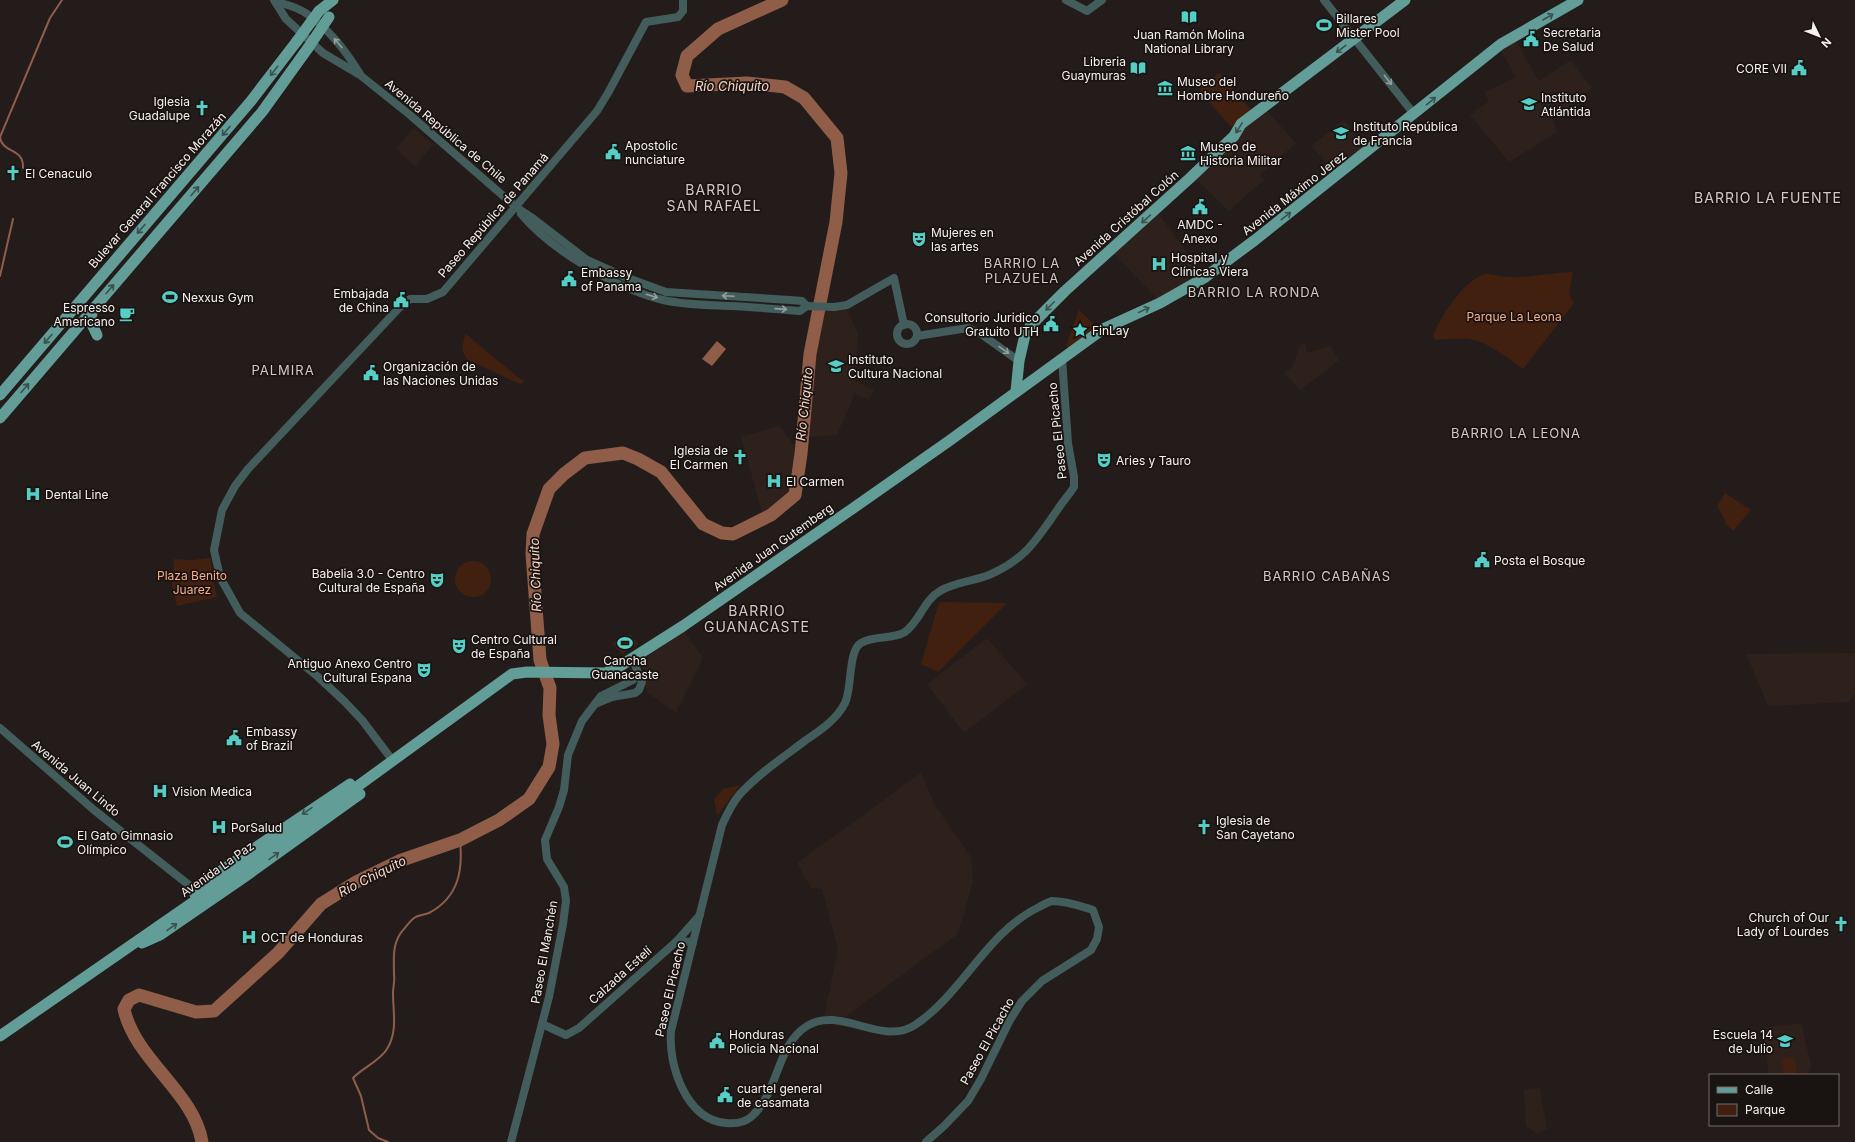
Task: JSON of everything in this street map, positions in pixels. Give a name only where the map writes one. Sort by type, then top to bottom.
[{"type":"main road","name":"Avenida Cristóbal Colón","points":[[1016,391],[1019,360],[1025,335],[1031,325],[1065,291],[1190,178],[1234,136],[1241,124],[1405,0]]},
{"type":"main road","name":"Avenida Máximo Jerez","points":[[1016,391],[1103,329],[1160,303],[1204,278],[1255,240],[1501,44],[1578,0]]},
{"type":"main road","name":"Bulevar General Francisco Morazán","points":[[93,309],[262,112],[308,48],[324,14],[333,1]]},
{"type":"main road","name":"Bulevar General Francisco Morazán","points":[[0,395],[251,101],[297,41],[324,14]]},
{"type":"main road","points":[[93,309],[90,320],[97,335]]},
{"type":"main road","points":[[0,418],[93,309]]},
{"type":"main road","name":"Avenida Juan Gutemberg","points":[[527,672],[577,674],[605,673],[617,668],[683,626],[852,509],[949,441],[1016,391]]},
{"type":"main road","name":"Avenida La Paz","points":[[0,1036],[391,763],[512,674],[527,672]]},
{"type":"main road","points":[[206,901],[198,900],[194,891],[311,808],[364,775],[391,763]]},
{"type":"main road","points":[[112,957],[160,935],[372,785],[391,763]]},
{"type":"street","name":"Paseo República de Panamá","points":[[391,763],[362,720],[344,701],[317,676],[240,613],[217,568],[214,550],[222,510],[235,486],[405,302],[410,299],[427,299],[443,292],[597,111],[646,22],[678,17],[683,11],[683,0]]},
{"type":"street","points":[[1066,0],[1087,11],[1102,0]]},
{"type":"street","points":[[1324,0],[1356,38],[1414,114]]},
{"type":"street","name":"Avenida República de Chile","points":[[274,1],[307,13],[335,39],[349,57],[360,75]]},
{"type":"street","name":"Avenida República de Chile","points":[[274,1],[286,19],[322,53],[360,75],[410,115],[516,207],[586,260],[631,280],[666,292],[802,301],[808,306],[834,307],[847,305],[894,278],[904,325]]},
{"type":"street","points":[[917,336],[917,331],[909,324],[899,328],[898,334],[902,342],[911,343],[917,336],[968,328],[981,334],[1019,360]]},
{"type":"street","name":"Paseo El Picacho","points":[[926,1142],[968,1101],[981,1079],[1010,1020],[1022,1001],[1042,981],[1091,950],[1097,939],[1099,927],[1093,910],[1073,903],[1051,901],[1031,911],[1008,928],[949,995],[914,1026],[895,1032],[837,1021],[817,1022],[808,1025],[798,1032],[789,1045],[763,1106],[750,1118],[736,1124],[718,1122],[702,1113],[682,1089],[672,1060],[670,1045],[671,1031],[722,825],[729,809],[740,794],[774,764],[826,726],[840,711],[849,694],[851,668],[858,645],[861,642],[904,632],[911,626],[926,605],[940,591],[989,575],[1017,559],[1037,540],[1074,487],[1074,477],[1068,443],[1062,358]]},
{"type":"street","points":[[592,706],[602,701],[635,693],[639,690],[642,682],[632,658]]},
{"type":"street","name":"Paseo El Manchén","points":[[511,1142],[549,997],[566,901],[564,887],[547,859],[545,840],[559,807],[564,790],[565,772],[571,746],[582,721],[592,706],[608,691],[633,680],[639,674]]},
{"type":"street","name":"Avenida Juan Lindo","points":[[0,728],[94,810],[194,891]]},
{"type":"street","name":"Calzada Estelí","points":[[542,1024],[566,1035],[579,1028],[677,941],[700,915]]},
{"type":"street","points":[[677,941],[693,942]]},
{"type":"shaded area","name":"Instituto Atlántida","points":[[1516,41],[1539,81],[1571,60],[1592,88],[1570,106],[1551,115],[1557,132],[1509,162],[1470,115],[1489,101],[1485,92],[1516,77],[1500,50]]},
{"type":"shaded area","points":[[1264,107],[1296,143],[1260,175],[1264,180],[1229,211],[1196,179],[1233,145],[1244,125]]},
{"type":"shaded area","name":"Instituto República de Francia","points":[[1344,120],[1366,148],[1335,172],[1311,146]]},
{"type":"shaded area","points":[[413,128],[433,145],[415,166],[396,149]]},
{"type":"shaded area","name":"Hospital y Clínicas Viera","points":[[1158,213],[1202,274],[1160,301],[1113,253]]},
{"type":"shaded area","name":"Instituto Cultura Nacional","points":[[846,309],[858,333],[855,381],[874,390],[869,400],[855,393],[837,435],[806,437],[822,311]]},
{"type":"shaded area","points":[[717,341],[726,349],[712,366],[702,359]]},
{"type":"shaded area","points":[[1305,343],[1307,353],[1331,346],[1339,360],[1300,390],[1285,373],[1294,365],[1299,346]]},
{"type":"shaded area","name":"El Carmen","points":[[780,426],[798,452],[792,493],[770,511],[762,513],[741,437]]},
{"type":"shaded area","points":[[684,631],[703,658],[676,713],[648,693],[644,681],[642,660]]},
{"type":"shaded area","points":[[987,638],[1027,684],[964,733],[927,684]]},
{"type":"shaded area","points":[[1855,653],[1855,693],[1849,702],[1768,706],[1746,654]]},
{"type":"shaded area","points":[[921,773],[936,807],[971,857],[973,881],[958,934],[846,1016],[824,1016],[838,950],[822,889],[811,888],[797,863]]},
{"type":"shaded area","points":[[552,902],[563,905],[558,932],[542,913]]},
{"type":"shaded area","name":"Escuela 14 de Julio","points":[[1801,1023],[1811,1065],[1806,1074],[1769,1074],[1763,1028]]},
{"type":"shaded area","points":[[1540,1088],[1547,1129],[1538,1134],[1526,1126],[1524,1089]]},
{"type":"green space","points":[[1219,73],[1251,110],[1231,127],[1199,90]]},
{"type":"green space","name":"Parque La Leona","points":[[1573,272],[1569,294],[1574,303],[1523,369],[1496,350],[1478,341],[1462,339],[1435,340],[1433,336],[1446,310],[1459,293],[1474,279],[1482,275],[1491,274],[1514,277]]},
{"type":"green space","points":[[1079,310],[1098,328],[1069,348],[1066,346]]},
{"type":"green space","points":[[466,334],[524,382],[520,384],[468,360],[465,357],[462,347]]},
{"type":"green space","points":[[1725,493],[1751,510],[1733,531],[1725,523],[1725,520],[1717,506]]},
{"type":"green space","name":"Plaza Benito Juarez","points":[[211,558],[212,575],[217,597],[177,606],[172,584],[174,559],[192,560]]},
{"type":"green space","points":[[476,561],[486,566],[490,572],[490,586],[486,592],[480,596],[470,597],[460,592],[456,586],[455,576],[460,566],[466,562]]},
{"type":"green space","points":[[939,602],[1007,603],[938,672],[921,664]]},
{"type":"green space","name":"Cancha Guanacaste","points":[[630,634],[638,644],[622,654],[612,643]]},
{"type":"green space","points":[[740,785],[717,815],[714,799],[723,789]]},
{"type":"green space","points":[[1794,1057],[1797,1074],[1784,1074],[1782,1059]]},
{"type":"waterway","points":[[23,168],[20,157],[17,153],[5,146],[0,137],[50,18],[62,0]]},
{"type":"waterway","name":"Río Chiquito","points":[[202,1142],[197,1124],[188,1107],[140,1044],[130,1027],[124,1009],[129,1000],[139,995],[196,1012],[214,1011],[278,953],[321,904],[356,882],[399,861],[460,840],[499,820],[529,799],[549,767],[553,744],[549,715],[550,688],[540,660],[532,554],[533,534],[549,489],[564,474],[585,458],[623,453],[638,459],[661,472],[703,524],[722,533],[733,534],[771,515],[795,495],[801,454],[810,354],[836,222],[841,173],[837,138],[804,98],[785,87],[747,83],[687,86],[682,75],[687,56],[718,29],[782,0]]},
{"type":"waterway","points":[[0,276],[13,219]]},
{"type":"waterway","points":[[388,1142],[378,1138],[369,1130],[361,1096],[353,1078],[376,1061],[387,1049],[394,1029],[394,954],[397,939],[412,919],[429,913],[447,899],[453,891],[457,882],[461,862],[460,840]]},
{"type":"place","name":"Juan Ramón Molina National Library","points":[[1189,17]]},
{"type":"place","name":"Billares Mister Pool","points":[[1324,25]]},
{"type":"place","name":"Secretaria De Salud","points":[[1531,39]]},
{"type":"place","name":"Libreria Guaymuras","points":[[1138,68]]},
{"type":"place","name":"CORE VII","points":[[1799,68]]},
{"type":"place","name":"Museo del Hombre Hondureño","points":[[1165,88]]},
{"type":"place","name":"Instituto Atlántida","points":[[1529,104]]},
{"type":"place","name":"Iglesia Guadalupe","points":[[202,108]]},
{"type":"place","name":"Instituto República de Francia","points":[[1341,133]]},
{"type":"place","name":"Apostolic nunciature","points":[[613,152]]},
{"type":"place","name":"Museo de Historia Militar","points":[[1188,153]]},
{"type":"place","name":"El Cenaculo","points":[[13,173]]},
{"type":"place","name":"AMDC - Anexo","points":[[1200,207]]},
{"type":"place","name":"Mujeres en las artes","points":[[919,239]]},
{"type":"place","name":"Hospital y Clínicas Viera","points":[[1159,264]]},
{"type":"place","name":"Embassy of Panama","points":[[569,279]]},
{"type":"place","name":"Nexxus Gym","points":[[170,297]]},
{"type":"place","name":"Embajada de China","points":[[401,300]]},
{"type":"place","name":"Espresso Americano","points":[[127,314]]},
{"type":"place","name":"Consultorio Juridico Gratuito UTH","points":[[1051,324]]},
{"type":"place","name":"FinLay","points":[[1080,330]]},
{"type":"place","name":"Instituto Cultura Nacional","points":[[836,366]]},
{"type":"place","name":"Organización de las Naciones Unidas","points":[[371,373]]},
{"type":"place","name":"Iglesia de El Carmen","points":[[740,457]]},
{"type":"place","name":"Aries y Tauro","points":[[1104,460]]},
{"type":"place","name":"El Carmen","points":[[774,481]]},
{"type":"place","name":"Dental Line","points":[[33,494]]},
{"type":"place","name":"Posta el Bosque","points":[[1482,560]]},
{"type":"place","name":"Babelia 3.0 - Centro Cultural de España","points":[[437,580]]},
{"type":"place","name":"Cancha Guanacaste","points":[[625,643]]},
{"type":"place","name":"Centro Cultural de España","points":[[459,646]]},
{"type":"place","name":"Antiguo Anexo Centro Cultural Espana","points":[[424,670]]},
{"type":"place","name":"Embassy of Brazil","points":[[234,738]]},
{"type":"place","name":"Vision Medica","points":[[160,791]]},
{"type":"place","name":"PorSalud","points":[[219,827]]},
{"type":"place","name":"Iglesia de San Cayetano","points":[[1204,827]]},
{"type":"place","name":"El Gato Gimnasio Olímpico","points":[[65,842]]},
{"type":"place","name":"Church of Our Lady of Lourdes","points":[[1841,924]]},
{"type":"place","name":"OCT de Honduras","points":[[249,937]]},
{"type":"place","name":"Honduras Policia Nacional","points":[[717,1041]]},
{"type":"place","name":"Escuela 14 de Julio","points":[[1785,1041]]},
{"type":"place","name":"cuartel general de casamata","points":[[725,1095]]},
{"type":"district","name":"BARRIO LA FUENTE","points":[[1768,197]]},
{"type":"district","name":"BARRIO SAN RAFAEL","points":[[714,198]]},
{"type":"district","name":"BARRIO LA PLAZUELA","points":[[1022,270]]},
{"type":"district","name":"BARRIO LA RONDA","points":[[1254,292]]},
{"type":"district","name":"PALMIRA","points":[[283,370]]},
{"type":"district","name":"BARRIO LA LEONA","points":[[1516,433]]},
{"type":"district","name":"BARRIO CABAÑAS","points":[[1327,576]]},
{"type":"district","name":"BARRIO GUANACASTE","points":[[757,618]]}]
